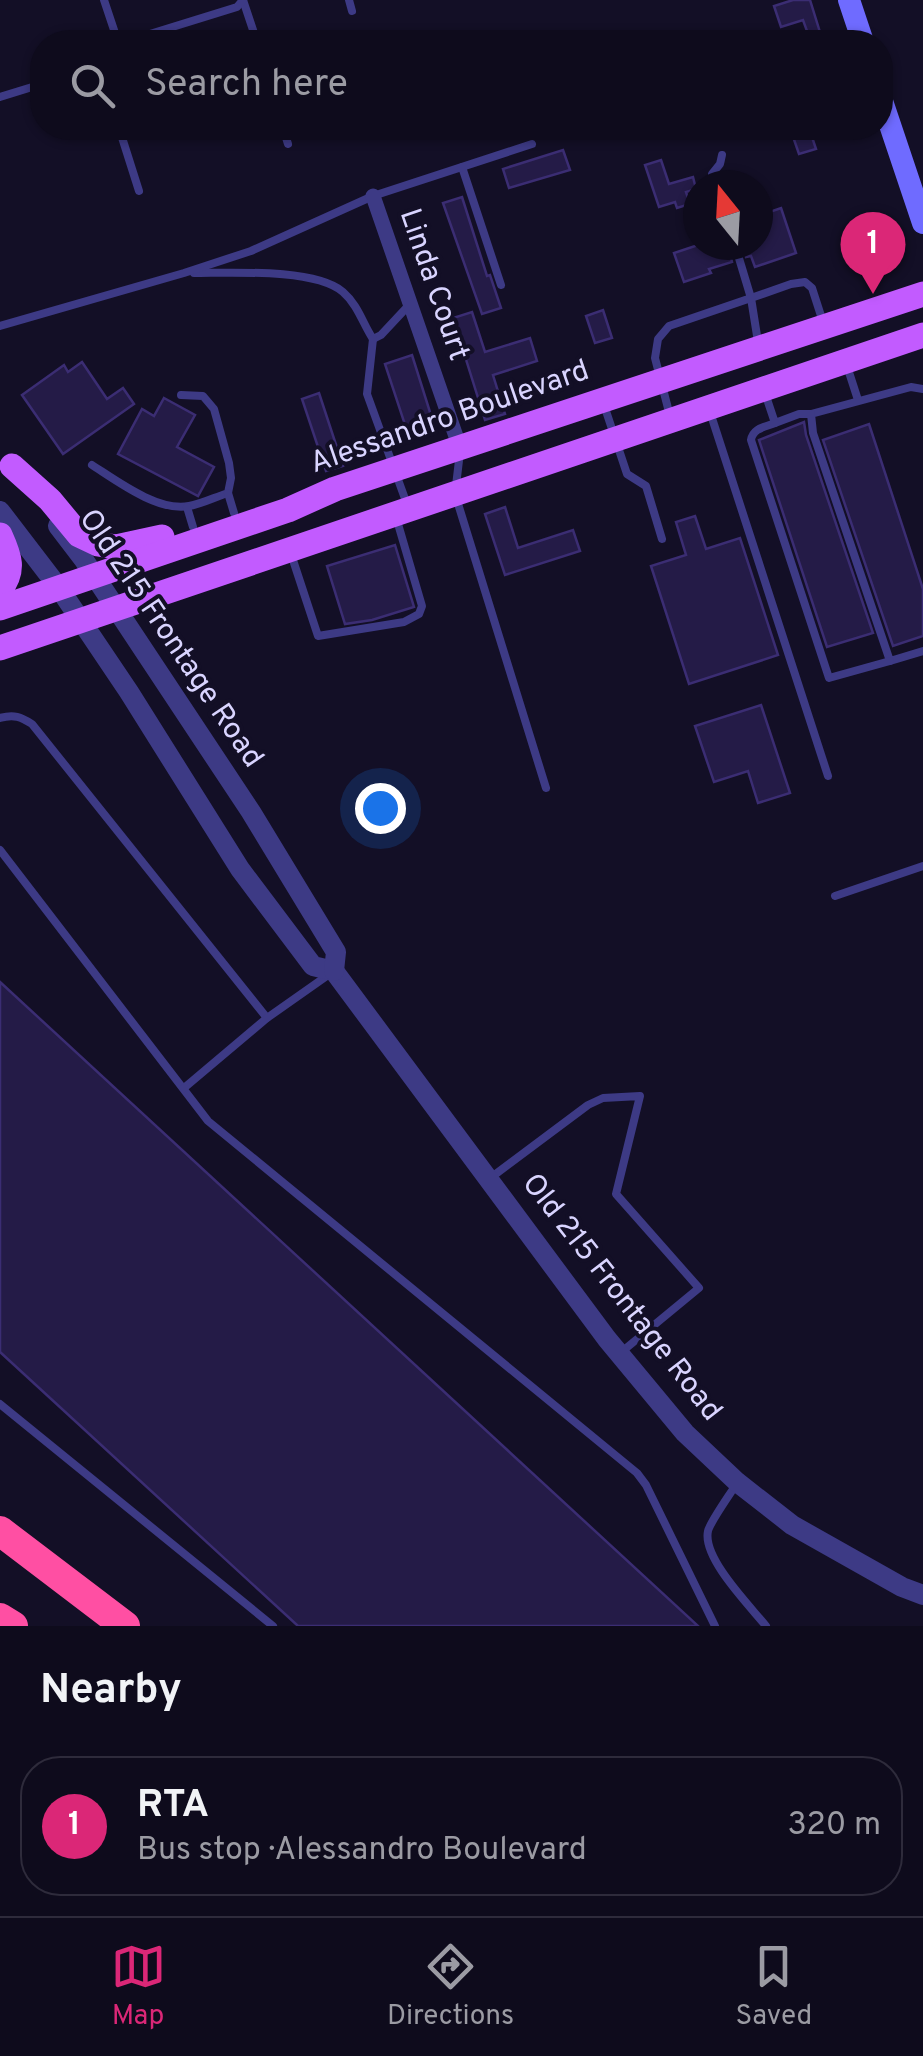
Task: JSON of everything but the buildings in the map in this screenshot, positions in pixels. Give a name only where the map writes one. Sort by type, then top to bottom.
[{"type":"highway","points":[[0,1531],[122,1626]]},
{"type":"highway","points":[[0,1550],[122,1626]]},
{"type":"highway","points":[[0,1618],[13,1626]]},
{"type":"main road","points":[[849,0],[859,30]]},
{"type":"main road","points":[[893,134],[923,223]]},
{"type":"main road","name":"Alessandro Boulevard","points":[[0,608],[288,510],[335,489],[923,294]]},
{"type":"main road","points":[[0,648],[923,335]]},
{"type":"main road","points":[[6,459],[50,500],[79,535],[116,547],[134,545],[190,517],[231,503],[335,489]]},
{"type":"main road","points":[[0,535],[10,575],[0,590]]},
{"type":"street","name":"Linda Court","points":[[373,196],[460,448]]},
{"type":"street","name":"Old 215 Frontage Road","points":[[6,459],[95,576],[251,812],[336,952],[334,971]]},
{"type":"street","name":"Old 215 Frontage Road","points":[[0,512],[59,588],[240,868],[313,966],[334,971],[619,1354],[685,1433],[792,1525],[923,1595]]},
{"type":"lane","points":[[104,0],[116,30]]},
{"type":"lane","points":[[162,30],[237,8],[243,0]]},
{"type":"lane","points":[[243,0],[252,30]]},
{"type":"lane","points":[[348,0],[352,10]]},
{"type":"lane","points":[[0,97],[30,88]]},
{"type":"lane","points":[[123,140],[139,191]]},
{"type":"lane","points":[[287,140],[288,144]]},
{"type":"lane","points":[[0,326],[251,251],[373,196],[532,144]]},
{"type":"lane","points":[[715,170],[722,155]]},
{"type":"lane","points":[[462,167],[502,285]]},
{"type":"lane","points":[[740,260],[759,348]]},
{"type":"lane","points":[[184,273],[302,276],[342,290],[373,339],[367,394],[395,470],[422,606],[419,614],[404,622],[318,636],[290,550]]},
{"type":"lane","points":[[672,420],[654,358],[658,339],[669,326],[805,282],[812,288],[824,327]]},
{"type":"lane","points":[[373,339],[410,304]]},
{"type":"lane","points":[[845,362],[858,400]]},
{"type":"lane","points":[[923,388],[911,387],[799,414],[756,430],[751,440],[830,678],[923,651]]},
{"type":"lane","points":[[764,389],[775,423]]},
{"type":"lane","points":[[180,395],[202,396],[214,409],[230,464],[231,503]]},
{"type":"lane","points":[[602,401],[627,474],[646,486],[662,539]]},
{"type":"lane","points":[[709,408],[828,776]]},
{"type":"lane","points":[[811,414],[813,433],[890,661]]},
{"type":"lane","points":[[460,448],[454,494],[546,788]]},
{"type":"lane","points":[[92,465],[132,491],[190,517]]},
{"type":"lane","points":[[0,718],[20,716],[32,724],[266,1018]]},
{"type":"lane","points":[[0,850],[208,1121],[637,1473],[715,1626]]},
{"type":"lane","points":[[835,896],[923,866]]},
{"type":"lane","points":[[184,1088],[266,1018],[334,971]]},
{"type":"lane","points":[[489,1179],[588,1105],[602,1098],[640,1096],[616,1194],[698,1288],[619,1354]]},
{"type":"lane","points":[[0,1404],[273,1626]]},
{"type":"lane","points":[[738,1482],[708,1531],[710,1548],[716,1563],[766,1626]]},
{"type":"place","name":"RTA","points":[[873,294]]}]
